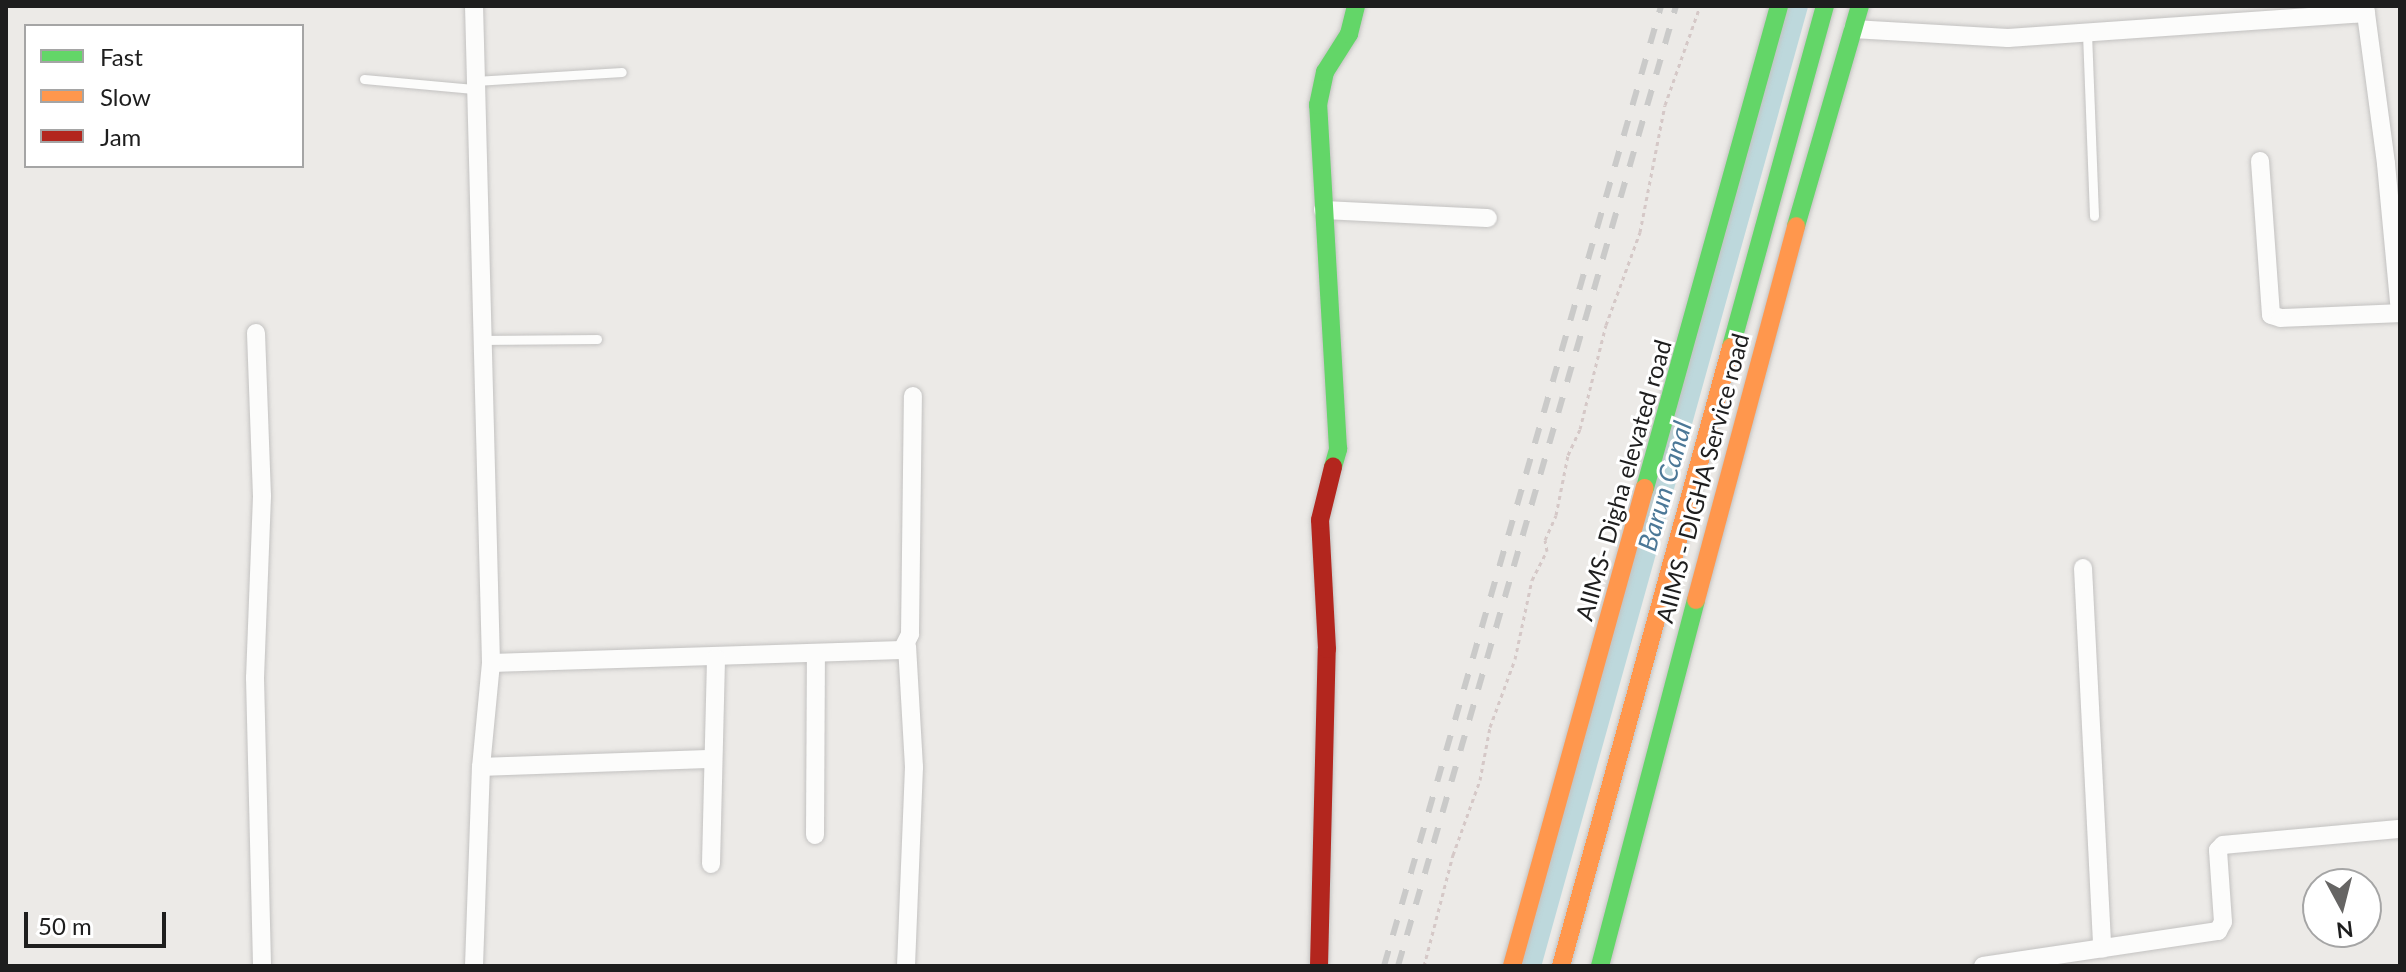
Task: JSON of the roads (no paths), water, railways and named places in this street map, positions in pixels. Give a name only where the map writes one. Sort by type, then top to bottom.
[{"type":"main road","points":[[1319,966],[1327,649],[1320,520],[1338,449],[1318,130],[1325,72],[1349,34],[1356,6]]},
{"type":"main road","name":"AIIMS- Digha elevated road","points":[[1512,966],[1779,6]]},
{"type":"main road","points":[[1561,966],[1825,6]]},
{"type":"main road","name":"AIIMS - DIGHA Service road","points":[[1600,966],[1751,385],[1860,6]]},
{"type":"street","points":[[474,6],[491,663],[481,767],[474,966]]},
{"type":"street","points":[[1853,29],[1977,38],[2087,33],[2365,10],[2400,313],[2281,318],[2271,315],[2260,161]]},
{"type":"street","points":[[2380,119],[2400,118]]},
{"type":"street","points":[[1323,210],[1488,218]]},
{"type":"street","points":[[256,333],[262,496],[255,678],[262,966]]},
{"type":"street","points":[[906,966],[914,767],[907,646],[910,634],[913,396]]},
{"type":"street","points":[[2083,568],[2102,949]]},
{"type":"street","points":[[491,663],[896,651],[907,646]]},
{"type":"street","points":[[815,835],[816,654]]},
{"type":"street","points":[[711,864],[716,658]]},
{"type":"street","points":[[481,767],[713,759]]},
{"type":"street","points":[[1983,966],[2041,962],[2221,929],[2217,855],[2223,845],[2400,829]]},
{"type":"lane","points":[[2087,33],[2094,216]]},
{"type":"lane","points":[[364,79],[475,85],[622,72]]},
{"type":"lane","points":[[482,340],[597,339]]},
{"type":"waterway","name":"Barun Canal","points":[[1531,966],[1798,6]]},
{"type":"railway","points":[[1384,966],[1661,6]]},
{"type":"railway","points":[[1398,966],[1676,6]]}]
